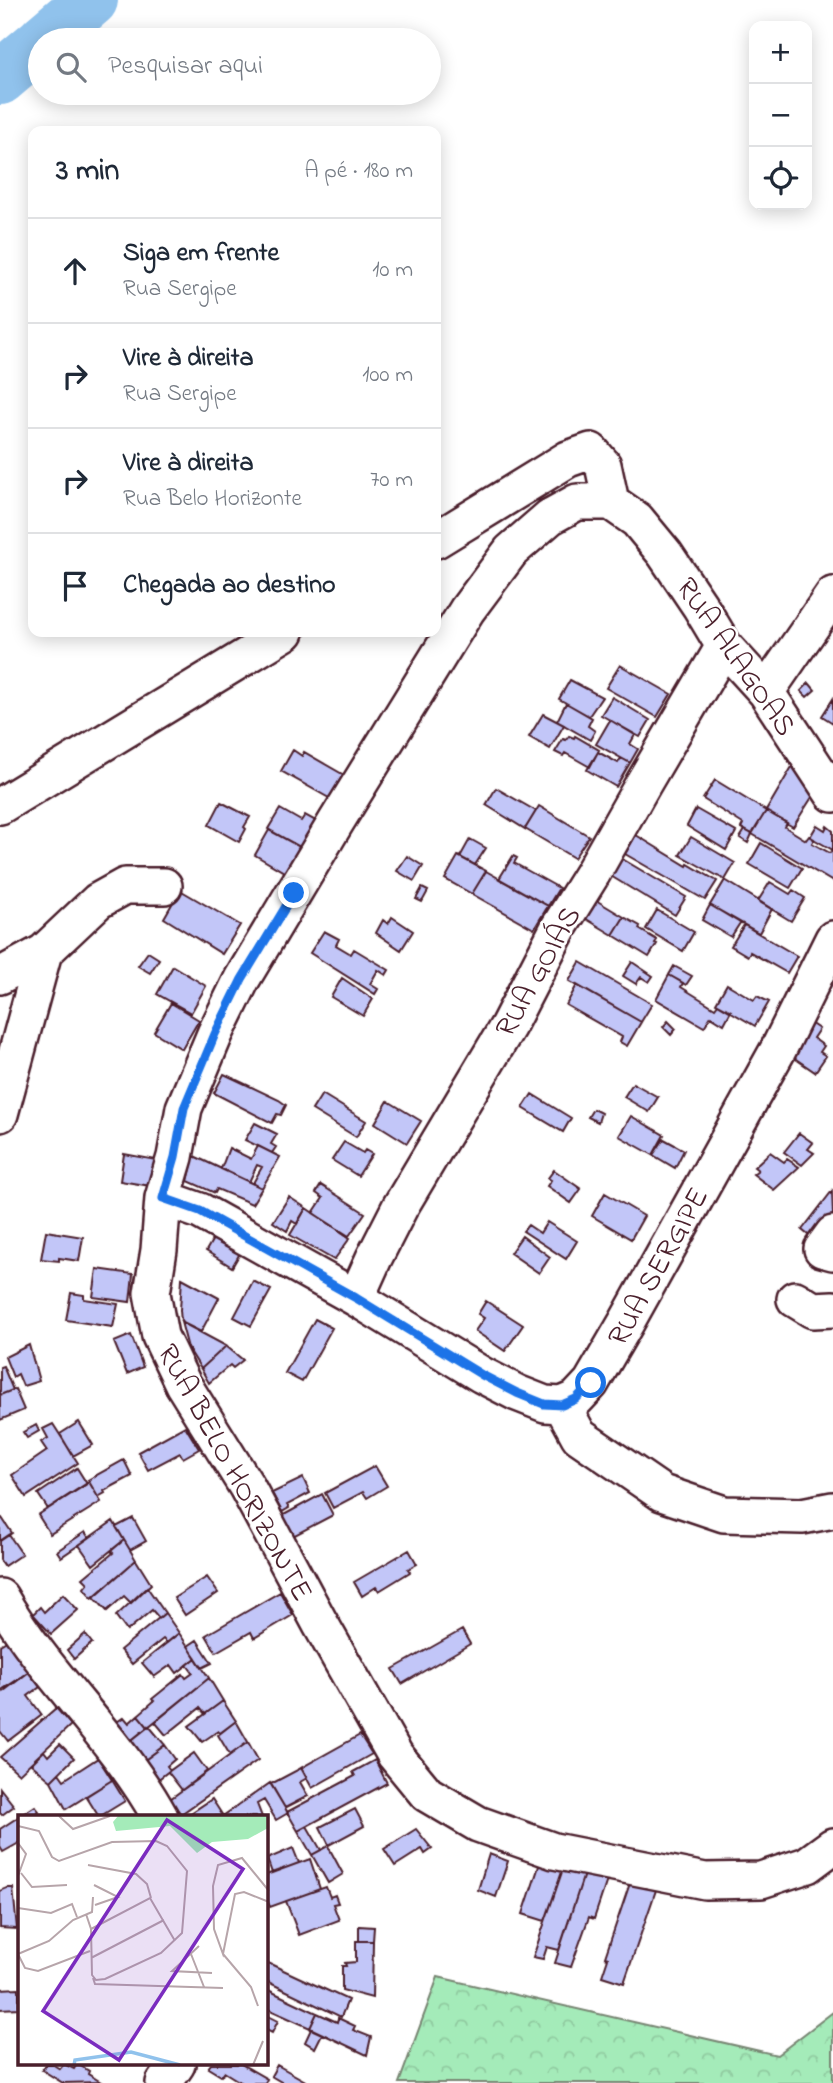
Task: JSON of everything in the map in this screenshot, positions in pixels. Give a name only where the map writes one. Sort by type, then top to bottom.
[{"type":"street","points":[[441,537],[568,459],[591,451],[603,465],[624,511]]},
{"type":"street","name":"RUA BELO HORIZONTE","points":[[624,511],[577,502],[550,517],[511,551],[467,610],[336,822],[242,979],[184,1108],[175,1157],[163,1198],[152,1293],[160,1336],[183,1384],[247,1487],[395,1755],[427,1794],[478,1824],[554,1851],[705,1881],[761,1881],[807,1864],[833,1846]]},
{"type":"street","name":"RUA ALAGOAS","points":[[624,511],[672,564],[724,646],[766,692],[833,794]]},
{"type":"street","points":[[766,692],[833,595]]},
{"type":"street","points":[[0,806],[278,637]]},
{"type":"street","name":"RUA GOIÁS","points":[[356,1298],[400,1207],[508,1026],[559,927],[724,646]]},
{"type":"street","points":[[0,976],[44,952],[98,901],[125,886],[163,886]]},
{"type":"street","name":"RUA SERGIPE","points":[[562,1405],[576,1399],[591,1383],[626,1323],[778,1050],[833,939]]},
{"type":"street","points":[[0,1114],[44,952]]},
{"type":"street","points":[[163,1198],[200,1211],[356,1298],[517,1393],[544,1404],[562,1405],[579,1436],[662,1493],[724,1514],[802,1516],[833,1510]]},
{"type":"street","points":[[833,1234],[822,1249],[833,1252]]},
{"type":"street","points":[[795,1300],[813,1310],[833,1309]]},
{"type":"street","points":[[0,1597],[47,1665],[114,1748],[159,1815]]},
{"type":"street","points":[[164,2083],[176,2066]]},
{"type":"green space","points":[[438,1977],[777,2055],[833,2012],[833,2083],[399,2083]]},
{"type":"building","points":[[620,665],[671,694],[657,717],[606,688]]},
{"type":"building","points":[[570,680],[602,697],[589,716],[559,699]]},
{"type":"building","points":[[809,683],[815,690],[807,697],[801,691]]},
{"type":"building","points":[[612,697],[650,720],[640,737],[601,715]]},
{"type":"building","points":[[833,699],[833,723],[822,716]]},
{"type":"building","points":[[566,703],[592,718],[588,726],[595,731],[590,740],[557,721]]},
{"type":"building","points":[[543,714],[564,725],[550,749],[529,737]]},
{"type":"building","points":[[610,720],[635,735],[630,744],[638,749],[630,763],[596,744]]},
{"type":"building","points":[[569,736],[575,736],[599,750],[590,767],[565,753],[563,756],[555,752],[563,739],[566,740]]},
{"type":"building","points":[[293,750],[302,756],[304,752],[344,775],[329,798],[281,771]]},
{"type":"building","points":[[598,752],[618,763],[621,758],[630,763],[616,787],[587,770]]},
{"type":"building","points":[[793,765],[814,794],[793,827],[766,811]]},
{"type":"building","points":[[715,780],[766,811],[752,834],[741,828],[743,824],[703,799]]},
{"type":"building","points":[[496,788],[536,811],[525,829],[486,805]]},
{"type":"building","points":[[221,802],[250,817],[239,842],[209,825]]},
{"type":"building","points":[[539,806],[589,836],[574,858],[525,829]]},
{"type":"building","points":[[280,809],[301,821],[305,815],[316,821],[300,847],[268,829]]},
{"type":"building","points":[[696,809],[736,832],[726,850],[687,826]]},
{"type":"building","points":[[766,811],[787,823],[785,827],[806,840],[809,836],[814,839],[812,843],[830,853],[833,850],[833,882],[752,834]]},
{"type":"building","points":[[817,825],[825,830],[827,826],[833,831],[833,850],[810,837]]},
{"type":"building","points":[[269,830],[300,847],[286,873],[255,855]]},
{"type":"building","points":[[745,830],[752,834],[748,843],[740,838]]},
{"type":"building","points":[[636,835],[717,881],[705,900],[625,854]]},
{"type":"building","points":[[691,837],[735,863],[725,880],[680,855]]},
{"type":"building","points":[[470,839],[486,848],[475,865],[460,857]]},
{"type":"building","points":[[761,843],[802,868],[790,888],[749,864]]},
{"type":"building","points":[[407,856],[423,866],[414,881],[397,871]]},
{"type":"building","points":[[458,856],[486,871],[472,894],[445,879]]},
{"type":"building","points":[[513,856],[517,858],[514,863],[559,888],[548,906],[499,879]]},
{"type":"building","points":[[619,857],[686,897],[675,915],[609,875]]},
{"type":"building","points":[[486,871],[548,906],[534,929],[472,894]]},
{"type":"building","points":[[725,880],[772,909],[759,933],[710,905]]},
{"type":"building","points":[[770,882],[790,894],[793,890],[805,898],[791,921],[758,901]]},
{"type":"building","points":[[422,888],[428,891],[422,902],[416,899]]},
{"type":"building","points":[[180,890],[240,925],[222,954],[164,918]]},
{"type":"building","points":[[594,899],[624,917],[613,935],[583,917]]},
{"type":"building","points":[[710,905],[740,923],[731,937],[702,920]]},
{"type":"building","points":[[657,910],[694,932],[683,951],[646,929]]},
{"type":"building","points":[[392,917],[413,931],[401,950],[376,933],[383,920],[388,924]]},
{"type":"building","points":[[624,917],[657,940],[649,957],[613,935]]},
{"type":"building","points":[[744,925],[797,956],[787,973],[750,952],[748,956],[731,946]]},
{"type":"building","points":[[324,931],[339,939],[336,945],[351,954],[354,949],[389,970],[386,975],[378,970],[370,984],[378,989],[375,994],[310,953]]},
{"type":"building","points":[[148,952],[159,959],[150,973],[138,966]]},
{"type":"building","points":[[580,962],[652,1004],[641,1022],[569,981]]},
{"type":"building","points":[[632,962],[653,976],[649,982],[641,977],[636,984],[623,976]]},
{"type":"building","points":[[173,966],[206,986],[191,1013],[157,994]]},
{"type":"building","points":[[674,966],[692,976],[686,985],[669,975]]},
{"type":"building","points":[[669,975],[683,983],[681,987],[715,1008],[718,1004],[731,1011],[724,1024],[711,1016],[704,1027],[656,999]]},
{"type":"building","points":[[342,978],[373,999],[363,1016],[331,997]]},
{"type":"building","points":[[727,984],[754,1000],[757,996],[769,1002],[755,1026],[716,1003]]},
{"type":"building","points":[[577,985],[641,1022],[627,1046],[620,1042],[622,1037],[566,1005]]},
{"type":"building","points":[[171,1003],[199,1020],[182,1049],[154,1032]]},
{"type":"building","points":[[668,1021],[676,1029],[671,1035],[663,1027]]},
{"type":"building","points":[[807,1021],[819,1029],[813,1038],[824,1046],[820,1052],[826,1056],[815,1072],[787,1053]]},
{"type":"building","points":[[224,1074],[286,1105],[281,1115],[277,1114],[272,1123],[214,1093]]},
{"type":"building","points":[[633,1083],[658,1097],[649,1112],[624,1097]]},
{"type":"building","points":[[322,1094],[366,1121],[356,1137],[312,1110]]},
{"type":"building","points":[[532,1094],[571,1118],[563,1132],[523,1108]]},
{"type":"building","points":[[388,1101],[421,1121],[407,1143],[375,1123]]},
{"type":"building","points":[[593,1109],[601,1113],[598,1122],[588,1117]]},
{"type":"building","points":[[631,1116],[664,1135],[653,1155],[619,1136]]},
{"type":"building","points":[[255,1123],[277,1134],[271,1144],[276,1147],[272,1153],[245,1140]]},
{"type":"building","points":[[799,1133],[813,1143],[808,1149],[814,1153],[802,1165],[784,1152]]},
{"type":"building","points":[[664,1139],[684,1150],[675,1168],[653,1155]]},
{"type":"building","points":[[344,1142],[363,1153],[365,1150],[372,1154],[358,1176],[332,1160]]},
{"type":"building","points":[[258,1146],[280,1157],[262,1188],[253,1183],[262,1167],[257,1165],[249,1182],[221,1169],[229,1148],[251,1159]]},
{"type":"building","points":[[770,1152],[784,1162],[787,1159],[799,1167],[774,1190],[753,1174],[758,1170],[754,1167]]},
{"type":"building","points":[[124,1154],[156,1160],[151,1186],[120,1181]]},
{"type":"building","points":[[194,1156],[262,1188],[252,1204],[217,1189],[215,1193],[188,1181]]},
{"type":"building","points":[[554,1170],[581,1189],[571,1203],[547,1186],[551,1180],[548,1178]]},
{"type":"building","points":[[321,1185],[365,1213],[349,1236],[313,1213],[323,1198],[316,1193]]},
{"type":"building","points":[[832,1191],[833,1215],[813,1239],[802,1230]]},
{"type":"building","points":[[605,1193],[644,1216],[631,1239],[592,1216]]},
{"type":"building","points":[[289,1197],[306,1208],[297,1224],[292,1221],[287,1231],[273,1222]]},
{"type":"building","points":[[306,1208],[350,1238],[334,1260],[290,1235]]},
{"type":"building","points":[[547,1222],[577,1241],[566,1259],[523,1231],[528,1225],[540,1233]]},
{"type":"building","points":[[46,1231],[83,1237],[79,1261],[41,1259]]},
{"type":"building","points":[[217,1232],[243,1248],[232,1267],[206,1251]]},
{"type":"building","points":[[522,1236],[550,1257],[539,1273],[510,1253]]},
{"type":"building","points":[[97,1269],[133,1274],[130,1302],[93,1297]]},
{"type":"building","points":[[182,1278],[219,1298],[201,1332],[181,1322]]},
{"type":"building","points":[[253,1281],[271,1290],[251,1326],[234,1317]]},
{"type":"building","points":[[71,1293],[84,1295],[84,1299],[118,1304],[113,1327],[66,1320]]},
{"type":"building","points":[[486,1301],[523,1325],[505,1351],[475,1331],[484,1318],[478,1314]]},
{"type":"building","points":[[315,1319],[332,1328],[302,1382],[285,1373]]},
{"type":"building","points":[[181,1322],[226,1346],[201,1369],[188,1348]]},
{"type":"building","points":[[131,1335],[143,1367],[127,1374],[114,1342]]},
{"type":"building","points":[[29,1345],[39,1381],[23,1386],[18,1374],[13,1377],[5,1357]]},
{"type":"building","points":[[226,1346],[243,1360],[233,1368],[230,1365],[209,1383],[201,1369]]},
{"type":"building","points":[[3,1366],[13,1390],[0,1395],[0,1367]]},
{"type":"building","points":[[15,1389],[24,1410],[0,1420],[0,1395]]},
{"type":"building","points":[[79,1422],[93,1445],[73,1456],[60,1434]]},
{"type":"building","points":[[53,1424],[78,1463],[26,1497],[12,1475],[47,1451],[41,1442],[48,1438],[43,1429]]},
{"type":"building","points":[[36,1425],[39,1431],[27,1438],[23,1432]]},
{"type":"building","points":[[185,1426],[199,1449],[183,1458],[180,1453],[148,1470],[138,1452]]},
{"type":"building","points":[[124,1460],[132,1476],[98,1497],[88,1480]]},
{"type":"building","points":[[375,1466],[387,1486],[367,1498],[363,1492],[333,1508],[325,1493]]},
{"type":"building","points":[[77,1468],[87,1484],[48,1509],[38,1494]]},
{"type":"building","points":[[303,1478],[310,1493],[287,1505],[289,1508],[282,1512],[272,1493]]},
{"type":"building","points":[[89,1482],[101,1502],[50,1534],[38,1515]]},
{"type":"building","points":[[322,1494],[333,1515],[293,1536],[282,1516]]},
{"type":"building","points":[[2,1518],[12,1533],[0,1541],[0,1519]]},
{"type":"building","points":[[133,1518],[146,1541],[130,1550],[116,1527]]},
{"type":"building","points":[[113,1521],[124,1540],[93,1565],[79,1545]]},
{"type":"building","points":[[85,1532],[89,1538],[61,1557],[57,1551]]},
{"type":"building","points":[[9,1535],[22,1554],[4,1566],[0,1560],[0,1541]]},
{"type":"building","points":[[124,1540],[136,1560],[92,1598],[84,1588],[88,1583],[83,1578]]},
{"type":"building","points":[[409,1550],[417,1564],[408,1569],[410,1572],[379,1591],[376,1587],[362,1596],[354,1582]]},
{"type":"building","points":[[136,1560],[151,1584],[131,1603],[124,1596],[107,1611],[94,1597]]},
{"type":"building","points":[[207,1577],[218,1593],[185,1615],[174,1598]]},
{"type":"building","points":[[147,1587],[165,1613],[159,1618],[152,1610],[127,1631],[116,1616]]},
{"type":"building","points":[[280,1592],[293,1615],[254,1638],[251,1632],[216,1652],[206,1635]]},
{"type":"building","points":[[63,1594],[78,1610],[51,1634],[33,1614],[40,1607],[44,1612]]},
{"type":"building","points":[[165,1613],[179,1633],[167,1643],[163,1639],[132,1664],[120,1650]]},
{"type":"building","points":[[462,1630],[470,1644],[402,1684],[393,1669]]},
{"type":"building","points":[[179,1633],[196,1658],[177,1673],[171,1665],[154,1677],[142,1663]]},
{"type":"building","points":[[85,1634],[92,1643],[74,1659],[67,1650]]},
{"type":"building","points":[[10,1639],[29,1672],[0,1691],[0,1645]]},
{"type":"building","points":[[197,1640],[212,1663],[202,1668],[188,1646]]},
{"type":"building","points":[[196,1658],[209,1678],[148,1727],[138,1715],[154,1701],[152,1699],[183,1674],[186,1678],[193,1673],[187,1665]]},
{"type":"building","points":[[29,1672],[40,1687],[28,1696],[42,1715],[8,1741],[0,1731],[0,1694]]},
{"type":"building","points":[[209,1678],[223,1701],[205,1714],[200,1708],[166,1735],[155,1722]]},
{"type":"building","points":[[223,1701],[236,1721],[202,1742],[189,1726]]},
{"type":"building","points":[[56,1708],[71,1725],[19,1774],[0,1757]]},
{"type":"building","points":[[138,1715],[148,1727],[128,1743],[114,1724],[124,1717],[129,1723]]},
{"type":"building","points":[[236,1721],[248,1742],[230,1755],[218,1735]]},
{"type":"building","points":[[149,1726],[165,1745],[142,1762],[128,1743]]},
{"type":"building","points":[[360,1735],[372,1754],[312,1788],[301,1768]]},
{"type":"building","points":[[248,1742],[258,1760],[181,1814],[170,1799]]},
{"type":"building","points":[[60,1744],[74,1758],[51,1781],[31,1764],[44,1751],[48,1756]]},
{"type":"building","points":[[165,1745],[175,1759],[167,1766],[170,1770],[156,1781],[142,1762]]},
{"type":"building","points":[[194,1753],[207,1771],[182,1790],[168,1772]]},
{"type":"building","points":[[98,1758],[112,1780],[66,1809],[51,1781],[59,1773],[64,1780]]},
{"type":"building","points":[[375,1760],[387,1783],[298,1831],[287,1812],[355,1776],[353,1772]]},
{"type":"building","points":[[301,1768],[307,1778],[300,1782],[308,1796],[285,1808],[271,1784]]},
{"type":"building","points":[[112,1780],[125,1801],[98,1815],[86,1796]]},
{"type":"building","points":[[270,1783],[288,1813],[276,1820],[264,1800],[257,1804],[261,1815],[224,1815]]},
{"type":"building","points":[[0,1788],[14,1806],[2,1815],[0,1813]]},
{"type":"building","points":[[212,1799],[222,1815],[188,1815]]},
{"type":"building","points":[[35,1806],[39,1811],[34,1815],[21,1815]]},
{"type":"building","points":[[355,1809],[364,1826],[329,1845],[320,1827]]},
{"type":"building","points":[[18,1817],[18,1844],[3,1852],[0,1847],[0,1829]]},
{"type":"building","points":[[307,1826],[321,1850],[312,1855],[298,1831]]},
{"type":"building","points":[[416,1829],[432,1849],[425,1854],[422,1849],[395,1866],[384,1849]]},
{"type":"building","points":[[328,1846],[343,1874],[328,1883],[312,1855]]},
{"type":"building","points":[[293,1848],[299,1863],[272,1873],[268,1859]]},
{"type":"building","points":[[489,1854],[508,1861],[496,1897],[478,1890]]},
{"type":"building","points":[[310,1859],[320,1889],[270,1907],[268,1874]]},
{"type":"building","points":[[541,1860],[564,1866],[545,1921],[523,1914]]},
{"type":"building","points":[[564,1866],[585,1871],[559,1950],[547,1947],[543,1959],[533,1957]]},
{"type":"building","points":[[585,1871],[608,1877],[594,1919],[589,1917],[571,1967],[555,1963]]},
{"type":"building","points":[[630,1883],[656,1890],[624,1983],[602,1976],[608,1958],[605,1957]]},
{"type":"building","points":[[326,1887],[330,1897],[335,1895],[338,1903],[333,1904],[339,1920],[299,1935],[286,1901]]},
{"type":"building","points":[[13,1888],[17,1929],[0,1928],[0,1891]]},
{"type":"building","points":[[359,1926],[374,1927],[373,1941],[359,1941]]},
{"type":"building","points":[[356,1941],[373,1941],[372,1998],[342,1990],[342,1966],[356,1962]]},
{"type":"building","points":[[268,1963],[348,2000],[341,2017],[268,1982]]},
{"type":"building","points":[[18,1988],[18,2008],[0,2009],[0,1989]]},
{"type":"building","points":[[268,1990],[317,2013],[310,2028],[268,2009]]},
{"type":"building","points":[[317,2013],[337,2022],[338,2018],[355,2026],[353,2030],[371,2037],[367,2055],[310,2028]]},
{"type":"building","points":[[268,2016],[278,2021],[272,2033],[268,2031]]},
{"type":"building","points":[[311,2029],[322,2034],[315,2048],[305,2042]]},
{"type":"building","points":[[277,2065],[309,2083],[283,2083],[271,2076]]},
{"type":"building","points":[[45,2066],[60,2069],[68,2066],[74,2069],[80,2066],[101,2082],[63,2083],[42,2070]]},
{"type":"building","points":[[244,2066],[267,2079],[265,2083],[242,2083],[224,2072],[221,2076],[208,2068]]},
{"type":"waterway","points":[[58,28],[91,0]]},
{"type":"waterway","points":[[0,78],[28,54]]},
{"type":"route","points":[[294,893],[242,979],[215,1034],[184,1108],[175,1157],[163,1198],[200,1211],[356,1298],[482,1375],[517,1393],[544,1404],[562,1405],[576,1399],[591,1383]]}]
